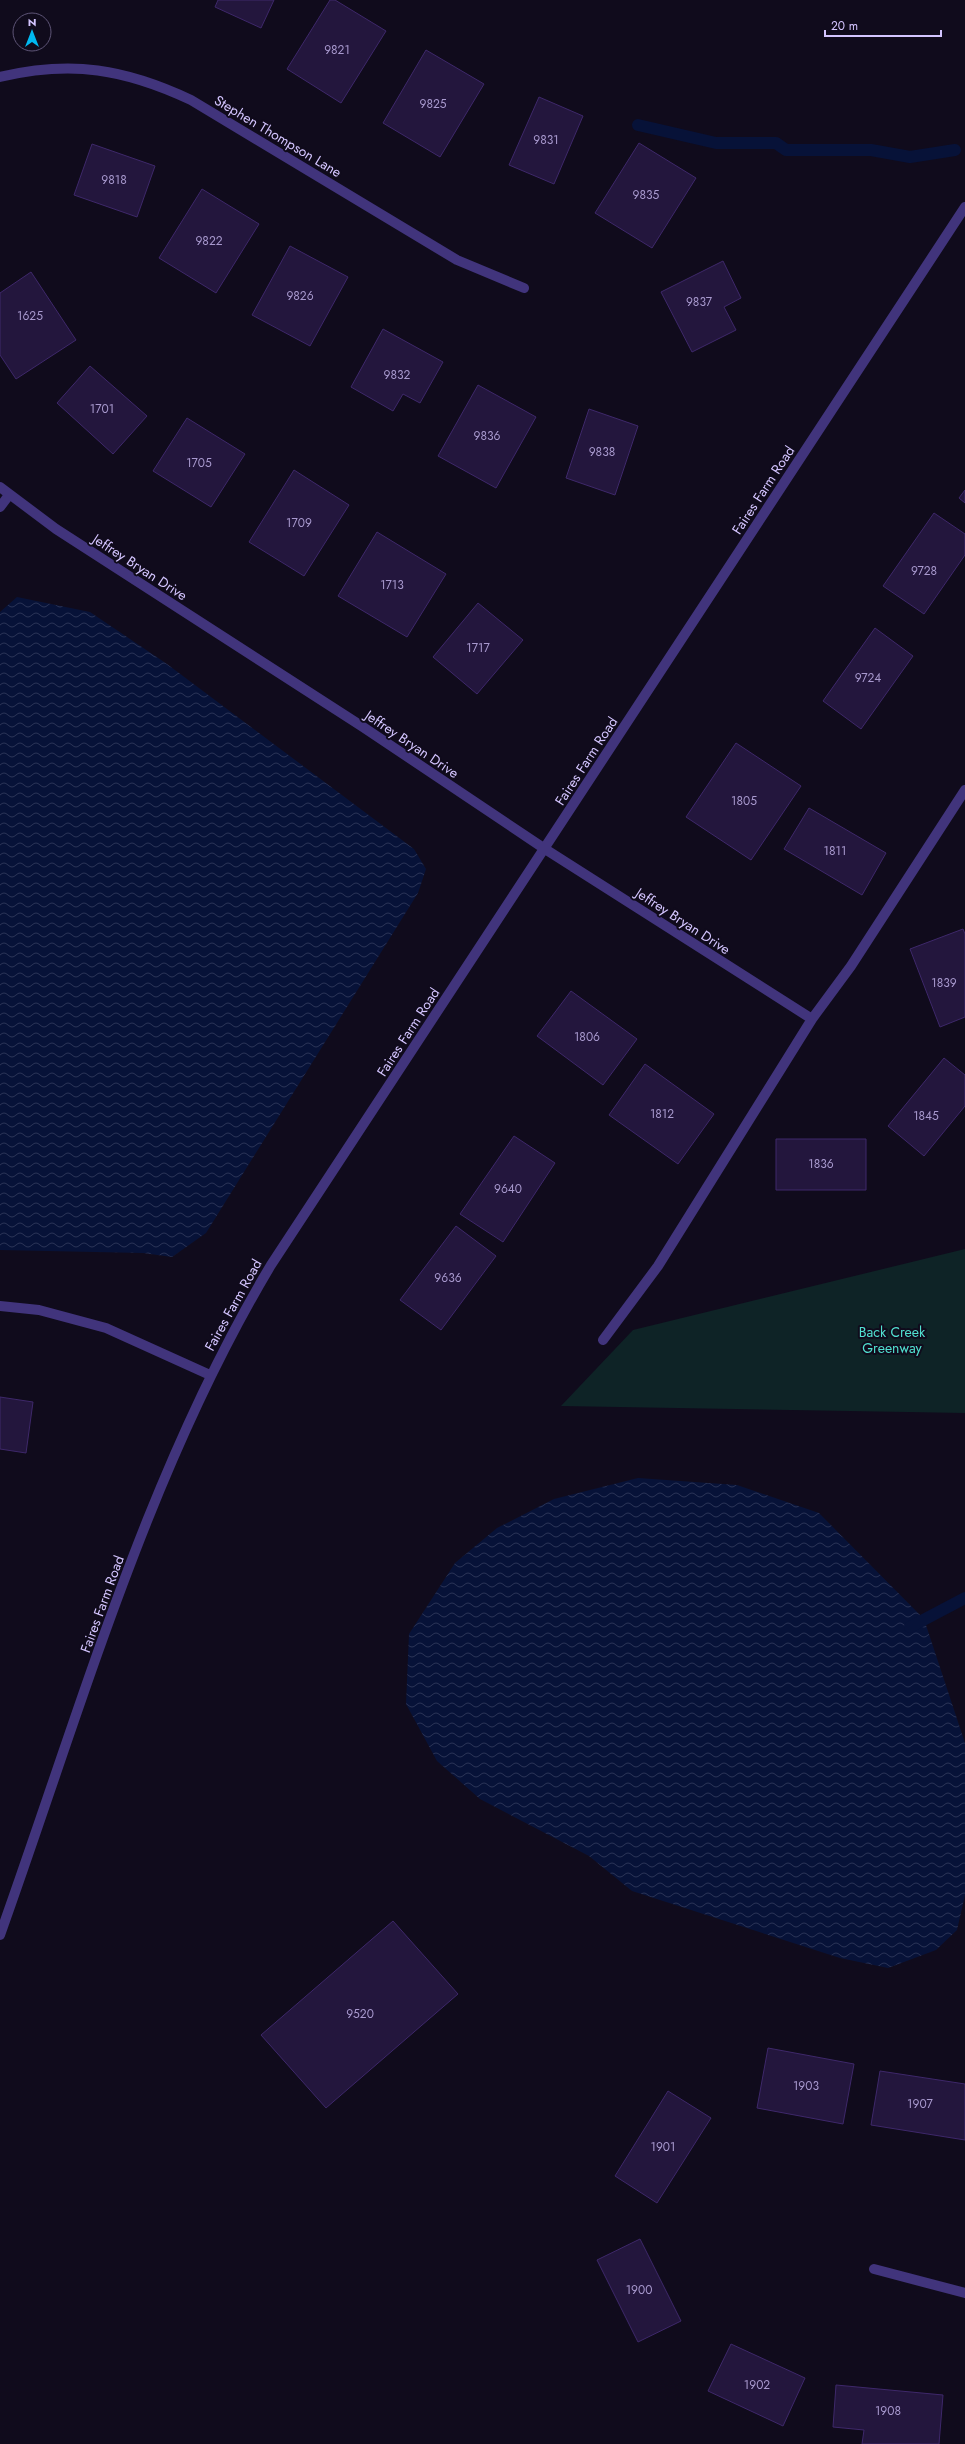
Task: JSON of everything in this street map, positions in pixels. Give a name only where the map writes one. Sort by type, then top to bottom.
[{"type":"street","name":"Stephen Thompson Lane","points":[[0,78],[28,71],[80,68],[132,76],[157,84],[191,100],[457,260],[524,288]]},
{"type":"street","name":"Faires Farm Road","points":[[0,1936],[110,1620],[170,1465],[210,1375],[242,1313],[271,1265],[965,208]]},
{"type":"street","name":"Jeffrey Bryan Drive","points":[[0,487],[56,529],[362,727],[545,849],[812,1020]]},
{"type":"street","points":[[0,507],[9,495]]},
{"type":"street","points":[[603,1340],[658,1266],[812,1020],[851,966],[965,790]]},
{"type":"street","points":[[0,1306],[39,1310],[106,1328],[210,1375]]},
{"type":"street","points":[[874,2269],[965,2293]]},
{"type":"green space","name":"Back Creek Greenway","points":[[965,1249],[965,1413],[561,1406],[633,1330]]},
{"type":"water","points":[[17,597],[90,612],[167,664],[414,849],[426,869],[418,893],[206,1233],[172,1257],[143,1253],[0,1250],[0,612]]},
{"type":"water","points":[[638,1478],[737,1485],[819,1513],[924,1619],[965,1743],[965,1895],[957,1930],[936,1950],[888,1968],[840,1958],[632,1891],[589,1856],[480,1799],[437,1761],[406,1704],[409,1634],[455,1563],[497,1528],[554,1499]]},
{"type":"building","points":[[218,0],[274,0],[261,28],[215,7]]},
{"type":"building","points":[[330,0],[335,0],[386,31],[341,103],[287,69]]},
{"type":"building","points":[[426,50],[484,84],[440,157],[383,123]]},
{"type":"building","points":[[539,97],[583,116],[554,184],[509,165]]},
{"type":"building","points":[[639,143],[696,178],[652,248],[595,213]]},
{"type":"building","points":[[92,144],[155,166],[137,217],[74,195]]},
{"type":"building","points":[[202,189],[259,224],[216,293],[159,258]]},
{"type":"building","points":[[290,246],[348,277],[310,346],[252,315]]},
{"type":"building","points":[[723,261],[741,298],[724,307],[736,330],[692,352],[661,292]]},
{"type":"building","points":[[31,272],[76,340],[16,379],[0,355],[0,293]]},
{"type":"building","points":[[383,329],[443,362],[420,403],[403,394],[393,411],[351,387]]},
{"type":"building","points":[[90,366],[147,416],[113,454],[57,403]]},
{"type":"building","points":[[478,385],[536,417],[496,488],[438,456]]},
{"type":"building","points":[[589,409],[638,426],[615,495],[566,478]]},
{"type":"building","points":[[187,418],[245,454],[211,507],[153,471]]},
{"type":"building","points":[[294,470],[349,505],[304,576],[249,542]]},
{"type":"building","points":[[965,490],[965,503],[959,498]]},
{"type":"building","points":[[934,513],[965,534],[965,555],[924,614],[883,586]]},
{"type":"building","points":[[377,532],[446,574],[407,637],[338,596]]},
{"type":"building","points":[[478,603],[523,640],[477,694],[433,657]]},
{"type":"building","points":[[875,628],[913,656],[861,729],[823,701]]},
{"type":"building","points":[[736,743],[801,786],[751,860],[686,817]]},
{"type":"building","points":[[809,808],[886,853],[862,895],[784,849]]},
{"type":"building","points":[[963,929],[965,934],[965,1017],[940,1027],[910,949]]},
{"type":"building","points":[[571,991],[637,1039],[603,1085],[537,1036]]},
{"type":"building","points":[[944,1058],[965,1075],[965,1106],[924,1156],[888,1126]]},
{"type":"building","points":[[645,1064],[714,1114],[678,1164],[609,1115]]},
{"type":"building","points":[[514,1136],[555,1163],[503,1242],[460,1214]]},
{"type":"building","points":[[776,1139],[866,1139],[866,1190],[776,1190]]},
{"type":"building","points":[[456,1226],[496,1256],[441,1330],[400,1300]]},
{"type":"building","points":[[0,1397],[33,1402],[26,1453],[0,1449]]},
{"type":"building","points":[[393,1921],[458,1994],[326,2108],[261,2035]]},
{"type":"building","points":[[768,2048],[854,2064],[843,2124],[757,2108]]},
{"type":"building","points":[[880,2071],[965,2084],[965,2140],[871,2125]]},
{"type":"building","points":[[668,2091],[711,2118],[657,2203],[615,2176]]},
{"type":"building","points":[[640,2239],[681,2321],[638,2342],[597,2260]]},
{"type":"building","points":[[731,2344],[805,2378],[783,2426],[708,2391]]},
{"type":"building","points":[[836,2385],[943,2395],[939,2444],[862,2444],[864,2430],[833,2427]]},
{"type":"waterway","points":[[638,125],[716,143],[776,143],[786,150],[871,150],[910,157],[955,150]]},
{"type":"waterway","points":[[910,1627],[965,1598]]}]
